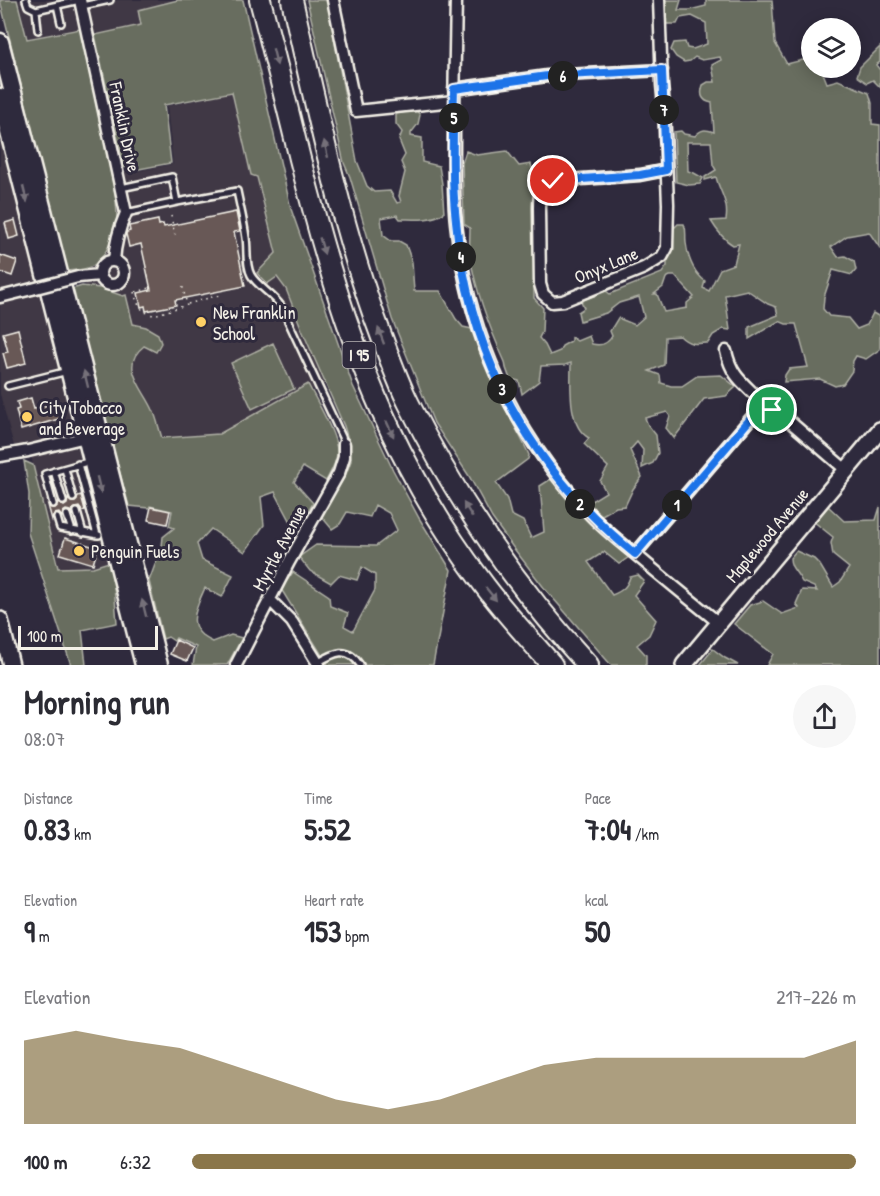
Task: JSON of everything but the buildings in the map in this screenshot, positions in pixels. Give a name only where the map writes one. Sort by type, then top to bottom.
[{"type":"highway","name":"I 95","points":[[260,0],[316,224],[332,278],[381,411],[408,466],[460,551],[501,607],[552,665]]},
{"type":"highway","name":"I 95","points":[[292,0],[347,231],[376,321],[409,403],[459,496],[505,566],[588,665]]},
{"type":"highway","points":[[566,641],[603,665]]},
{"type":"main road","points":[[0,42],[159,665]]},
{"type":"main road","points":[[0,97],[86,437],[85,463],[104,536],[144,665]]},
{"type":"street","points":[[333,0],[357,111],[454,101]]},
{"type":"street","points":[[456,0],[453,189],[456,222],[460,255],[472,311],[489,359],[508,402],[533,445],[588,513],[719,623]]},
{"type":"street","points":[[659,0],[666,170]]},
{"type":"street","name":"Franklin Drive","points":[[80,2],[126,213]]},
{"type":"street","points":[[454,89],[547,76],[662,70]]},
{"type":"street","name":"Onyx Lane","points":[[666,170],[667,248],[662,257],[644,268],[563,301],[552,302],[543,294],[540,284],[539,196],[543,186],[553,181],[640,175],[666,170]]},
{"type":"street","points":[[114,261],[115,246],[126,213]]},
{"type":"street","points":[[114,261],[124,268],[122,281],[116,285],[108,285],[100,275],[105,263],[114,261]]},
{"type":"street","points":[[0,297],[78,277],[100,275]]},
{"type":"street","points":[[726,351],[733,372],[766,408],[781,414],[846,470]]},
{"type":"street","points":[[635,554],[752,417],[766,408]]},
{"type":"street","name":"Maplewood Avenue","points":[[684,665],[880,430]]},
{"type":"street","points":[[0,456],[86,437]]},
{"type":"street","name":"Myrtle Avenue","points":[[236,665],[339,472],[344,457],[344,444]]},
{"type":"street","points":[[270,600],[292,622],[318,664]]},
{"type":"street","points":[[0,620],[11,665]]},
{"type":"lane","points":[[26,0],[28,6],[36,10],[59,3],[110,0]]},
{"type":"lane","points":[[59,3],[61,23]]},
{"type":"lane","points":[[36,10],[38,30]]},
{"type":"lane","points":[[121,188],[172,177],[177,202]]},
{"type":"lane","points":[[126,213],[237,191],[246,238],[248,268],[254,279],[272,294],[281,306],[344,444]]},
{"type":"lane","points":[[8,386],[70,371]]},
{"type":"lane","points":[[53,504],[45,474],[85,463]]},
{"type":"lane","points":[[65,469],[73,498]]},
{"type":"lane","points":[[54,471],[63,501]]},
{"type":"lane","points":[[77,512],[83,533]]},
{"type":"lane","points":[[67,515],[72,531]]},
{"type":"lane","points":[[57,518],[60,528],[104,536]]},
{"type":"lane","points":[[318,664],[342,652],[350,653],[360,665]]},
{"type":"path","points":[[171,216],[174,236]]},
{"type":"path","points":[[182,284],[187,305]]},
{"type":"path","points":[[150,288],[135,292],[139,307],[148,314],[154,315],[219,295]]},
{"type":"shaded area","points":[[17,0],[178,0],[139,10],[141,25],[81,37],[80,29],[26,39]]},
{"type":"shaded area","name":"New Franklin School","points":[[237,91],[336,377],[223,437],[123,454],[63,182],[122,169],[129,173],[173,164],[167,106]]},
{"type":"shaded area","points":[[0,137],[112,561],[93,567],[58,568],[31,456],[14,446],[0,394]]},
{"type":"green space","points":[[0,0],[17,0],[27,39],[80,29],[117,208],[115,229],[110,243],[99,261],[88,268],[67,271]]},
{"type":"green space","points":[[178,0],[243,0],[291,209],[353,386],[393,470],[451,570],[433,665],[328,665],[281,589],[293,572],[329,596],[330,606],[348,613],[344,626],[353,631],[375,590],[375,575],[362,567],[357,580],[339,575],[331,583],[310,571],[299,557],[316,545],[376,546],[397,530],[389,513],[375,505],[370,517],[347,512],[340,524],[332,529],[321,516],[346,474],[351,461],[350,446],[344,426],[286,289],[277,277],[267,284],[257,273],[276,253],[257,177],[251,175],[232,92],[164,105],[171,163],[134,170],[124,167],[95,35],[141,25],[138,10]]},
{"type":"green space","points":[[307,0],[327,0],[357,161],[367,186],[374,192],[390,191],[397,203],[401,202],[399,196],[405,172],[401,162],[405,155],[399,140],[402,132],[396,124],[396,114],[416,110],[420,115],[411,136],[422,138],[422,162],[439,166],[444,213],[422,219],[400,219],[397,215],[381,218],[383,235],[391,241],[399,241],[406,245],[412,262],[414,291],[440,291],[456,319],[463,327],[472,329],[495,387],[529,455],[528,459],[496,483],[507,499],[511,515],[523,521],[531,538],[544,532],[540,486],[551,479],[585,517],[629,557],[619,564],[604,552],[588,562],[612,595],[624,588],[630,577],[638,575],[644,581],[634,595],[656,620],[649,635],[637,645],[646,655],[646,665],[611,665],[545,589],[512,546],[492,518],[469,476],[434,423],[392,319],[344,163]]},
{"type":"green space","points":[[665,0],[681,0],[678,10],[690,10],[706,6],[706,0],[772,0],[775,43],[787,64],[801,60],[801,78],[825,78],[827,83],[838,80],[869,93],[872,103],[872,124],[880,125],[880,248],[869,232],[847,236],[831,247],[838,257],[845,256],[854,261],[856,270],[852,275],[833,270],[824,297],[823,309],[829,316],[848,318],[857,329],[867,325],[873,313],[880,317],[880,349],[866,359],[856,356],[852,371],[843,384],[835,386],[820,379],[784,382],[789,369],[808,367],[796,324],[779,321],[749,339],[749,327],[778,315],[776,307],[747,290],[725,295],[730,330],[723,329],[713,335],[708,343],[700,344],[686,341],[680,336],[665,337],[664,365],[649,371],[660,375],[661,383],[671,386],[682,386],[697,376],[721,375],[736,387],[726,396],[704,399],[674,438],[666,428],[670,416],[667,412],[645,418],[656,435],[658,453],[653,463],[642,468],[643,450],[637,442],[630,450],[642,477],[625,506],[616,507],[602,515],[588,503],[606,492],[600,481],[608,467],[584,444],[589,438],[582,432],[574,415],[571,363],[541,366],[539,381],[522,394],[519,381],[510,379],[476,284],[470,253],[470,228],[464,224],[462,163],[466,151],[477,155],[507,151],[519,166],[531,164],[533,172],[534,298],[543,308],[542,332],[539,338],[550,355],[560,351],[562,346],[571,341],[571,337],[577,341],[589,336],[592,344],[604,344],[612,336],[610,331],[618,318],[635,325],[644,317],[639,297],[619,303],[606,313],[580,321],[578,312],[584,308],[581,301],[606,291],[610,294],[662,273],[667,266],[674,228],[678,224],[684,224],[690,259],[694,269],[705,281],[703,288],[709,291],[720,269],[734,264],[739,244],[733,245],[726,240],[711,221],[726,220],[727,214],[716,177],[705,180],[705,177],[716,170],[713,165],[711,142],[687,142],[688,171],[703,178],[700,184],[689,185],[676,182],[674,132],[681,131],[684,134],[695,136],[703,130],[714,132],[712,103],[702,97],[702,91],[703,85],[715,82],[712,65],[721,60],[720,57],[702,60],[695,57],[684,62],[676,57],[671,50],[674,43],[685,42],[687,48],[693,49],[707,44],[706,23],[692,16],[680,18],[677,24],[665,24]],"holes":[[[675,276],[694,297],[687,303],[687,308],[664,312],[657,294],[654,294],[663,287],[666,278]]]},
{"type":"green space","points":[[880,47],[880,62],[876,65],[880,70],[880,87],[873,80],[867,83],[860,78],[861,66]]},
{"type":"green space","points":[[82,286],[126,295],[133,324],[146,327],[158,334],[161,343],[156,352],[144,346],[133,361],[133,370],[153,410],[162,438],[219,434],[308,384],[331,429],[337,454],[326,481],[303,467],[294,482],[313,503],[294,537],[292,524],[275,492],[261,497],[264,525],[245,552],[211,529],[197,544],[202,560],[233,575],[222,597],[205,588],[194,618],[198,631],[213,642],[231,635],[242,638],[227,665],[193,665],[196,647],[176,638],[174,641],[168,637],[163,639],[149,581],[163,537],[174,528],[169,526],[172,511],[150,506],[149,508],[129,506],[69,290]]},
{"type":"green space","points":[[273,343],[294,389],[252,409],[231,363]]},
{"type":"green space","points":[[24,461],[33,465],[58,568],[93,567],[112,561],[117,623],[82,630],[86,665],[71,665],[28,533],[29,494]]},
{"type":"green space","points":[[828,506],[844,521],[876,520],[880,507],[880,665],[767,665],[773,654],[734,624],[750,605],[763,601],[782,614],[799,608],[796,604],[802,590],[817,591],[814,587],[802,582],[793,568],[790,558],[796,551],[814,559],[833,587],[840,582],[849,568],[833,555],[831,543],[833,537],[813,521]]},
{"type":"green space","points":[[713,649],[725,658],[738,665],[700,665]]},
{"type":"place","name":"New Franklin School","points":[[201,322]]},
{"type":"place","name":"City Tobacco and Beverage","points":[[27,417]]},
{"type":"place","name":"Penguin Fuels","points":[[79,551]]},
{"type":"route","points":[[553,181],[640,175],[666,170],[662,70],[547,76],[454,89],[453,189],[460,255],[472,311],[497,380],[508,402],[533,445],[588,513],[635,554],[752,417],[766,408],[772,410]]}]
